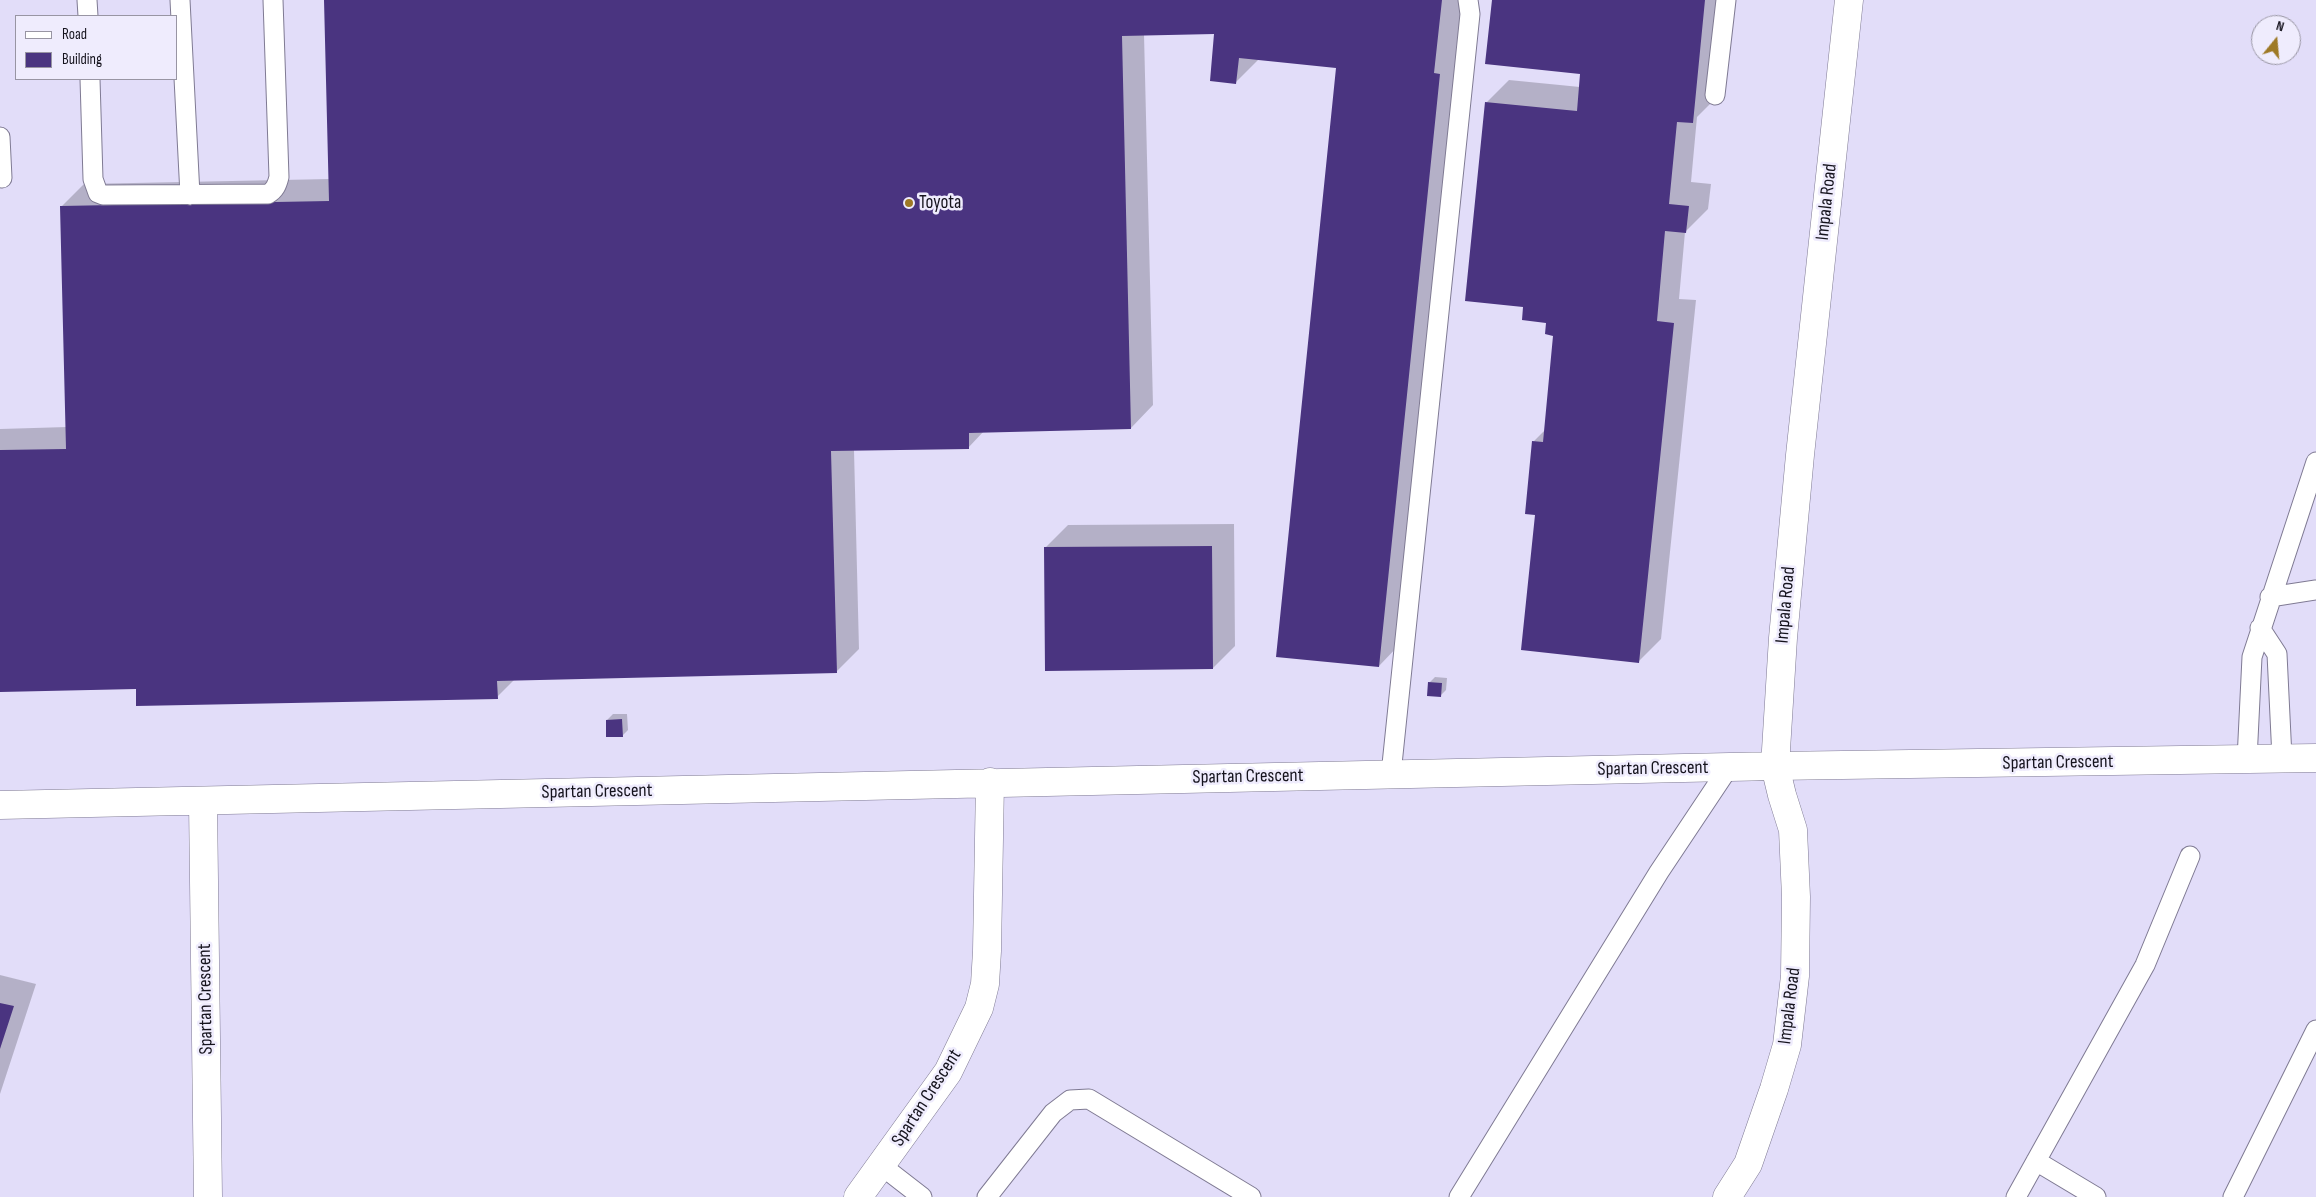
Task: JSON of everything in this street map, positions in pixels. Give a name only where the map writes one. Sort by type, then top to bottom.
[{"type":"street","name":"Impala Road","points":[[1727,1197],[1748,1164],[1774,1089],[1787,1045],[1795,976],[1796,897],[1793,830],[1775,766],[1783,638],[1800,455],[1849,0]]},
{"type":"street","name":"Spartan Crescent","points":[[0,805],[1775,766],[2316,758]]},
{"type":"street","name":"Spartan Crescent","points":[[858,1197],[948,1072],[978,1008],[985,984],[990,782]]},
{"type":"street","name":"Spartan Crescent","points":[[204,802],[208,1197]]},
{"type":"lane","points":[[88,0],[88,15]]},
{"type":"lane","points":[[180,0],[190,195]]},
{"type":"lane","points":[[90,80],[93,179],[98,193],[103,195],[268,194],[278,184],[273,0]]},
{"type":"lane","points":[[1392,774],[1470,14],[1468,0]]},
{"type":"lane","points":[[1715,95],[1726,0]]},
{"type":"lane","points":[[0,138],[2,178]]},
{"type":"lane","points":[[2247,760],[2252,657],[2270,597],[2312,480],[2316,462]]},
{"type":"lane","points":[[2270,597],[2316,590]]},
{"type":"lane","points":[[2260,628],[2277,654],[2282,758]]},
{"type":"lane","points":[[1459,1197],[1659,872],[1730,767]]},
{"type":"lane","points":[[2016,1197],[2144,965],[2190,856]]},
{"type":"lane","points":[[2233,1197],[2316,1030]]},
{"type":"lane","points":[[988,1197],[1053,1113],[1070,1100],[1090,1098],[1251,1197]]},
{"type":"lane","points":[[2036,1161],[2096,1197]]},
{"type":"lane","points":[[882,1166],[922,1197]]},
{"type":"building","points":[[324,0],[1442,0],[1434,73],[1440,74],[1379,667],[1276,657],[1336,68],[1239,58],[1236,84],[1210,81],[1214,34],[1122,36],[1131,429],[969,433],[969,449],[831,451],[837,673],[497,681],[498,699],[136,706],[136,689],[0,692],[0,450],[66,449],[60,206],[329,201]]},
{"type":"building","points":[[1492,0],[1705,0],[1693,123],[1677,122],[1669,204],[1689,206],[1686,233],[1665,231],[1657,321],[1674,323],[1639,663],[1521,650],[1535,515],[1525,514],[1532,441],[1543,442],[1553,336],[1545,334],[1546,323],[1522,320],[1523,307],[1465,301],[1485,102],[1577,111],[1580,74],[1485,64]]},
{"type":"building","points":[[1212,546],[1213,669],[1045,671],[1044,547]]},
{"type":"building","points":[[1428,682],[1442,683],[1441,697],[1427,696]]},
{"type":"building","points":[[622,719],[623,737],[606,737],[606,720]]},
{"type":"building","points":[[0,1003],[14,1006],[0,1049]]},
{"type":"place","name":"Toyota","points":[[909,203]]}]
